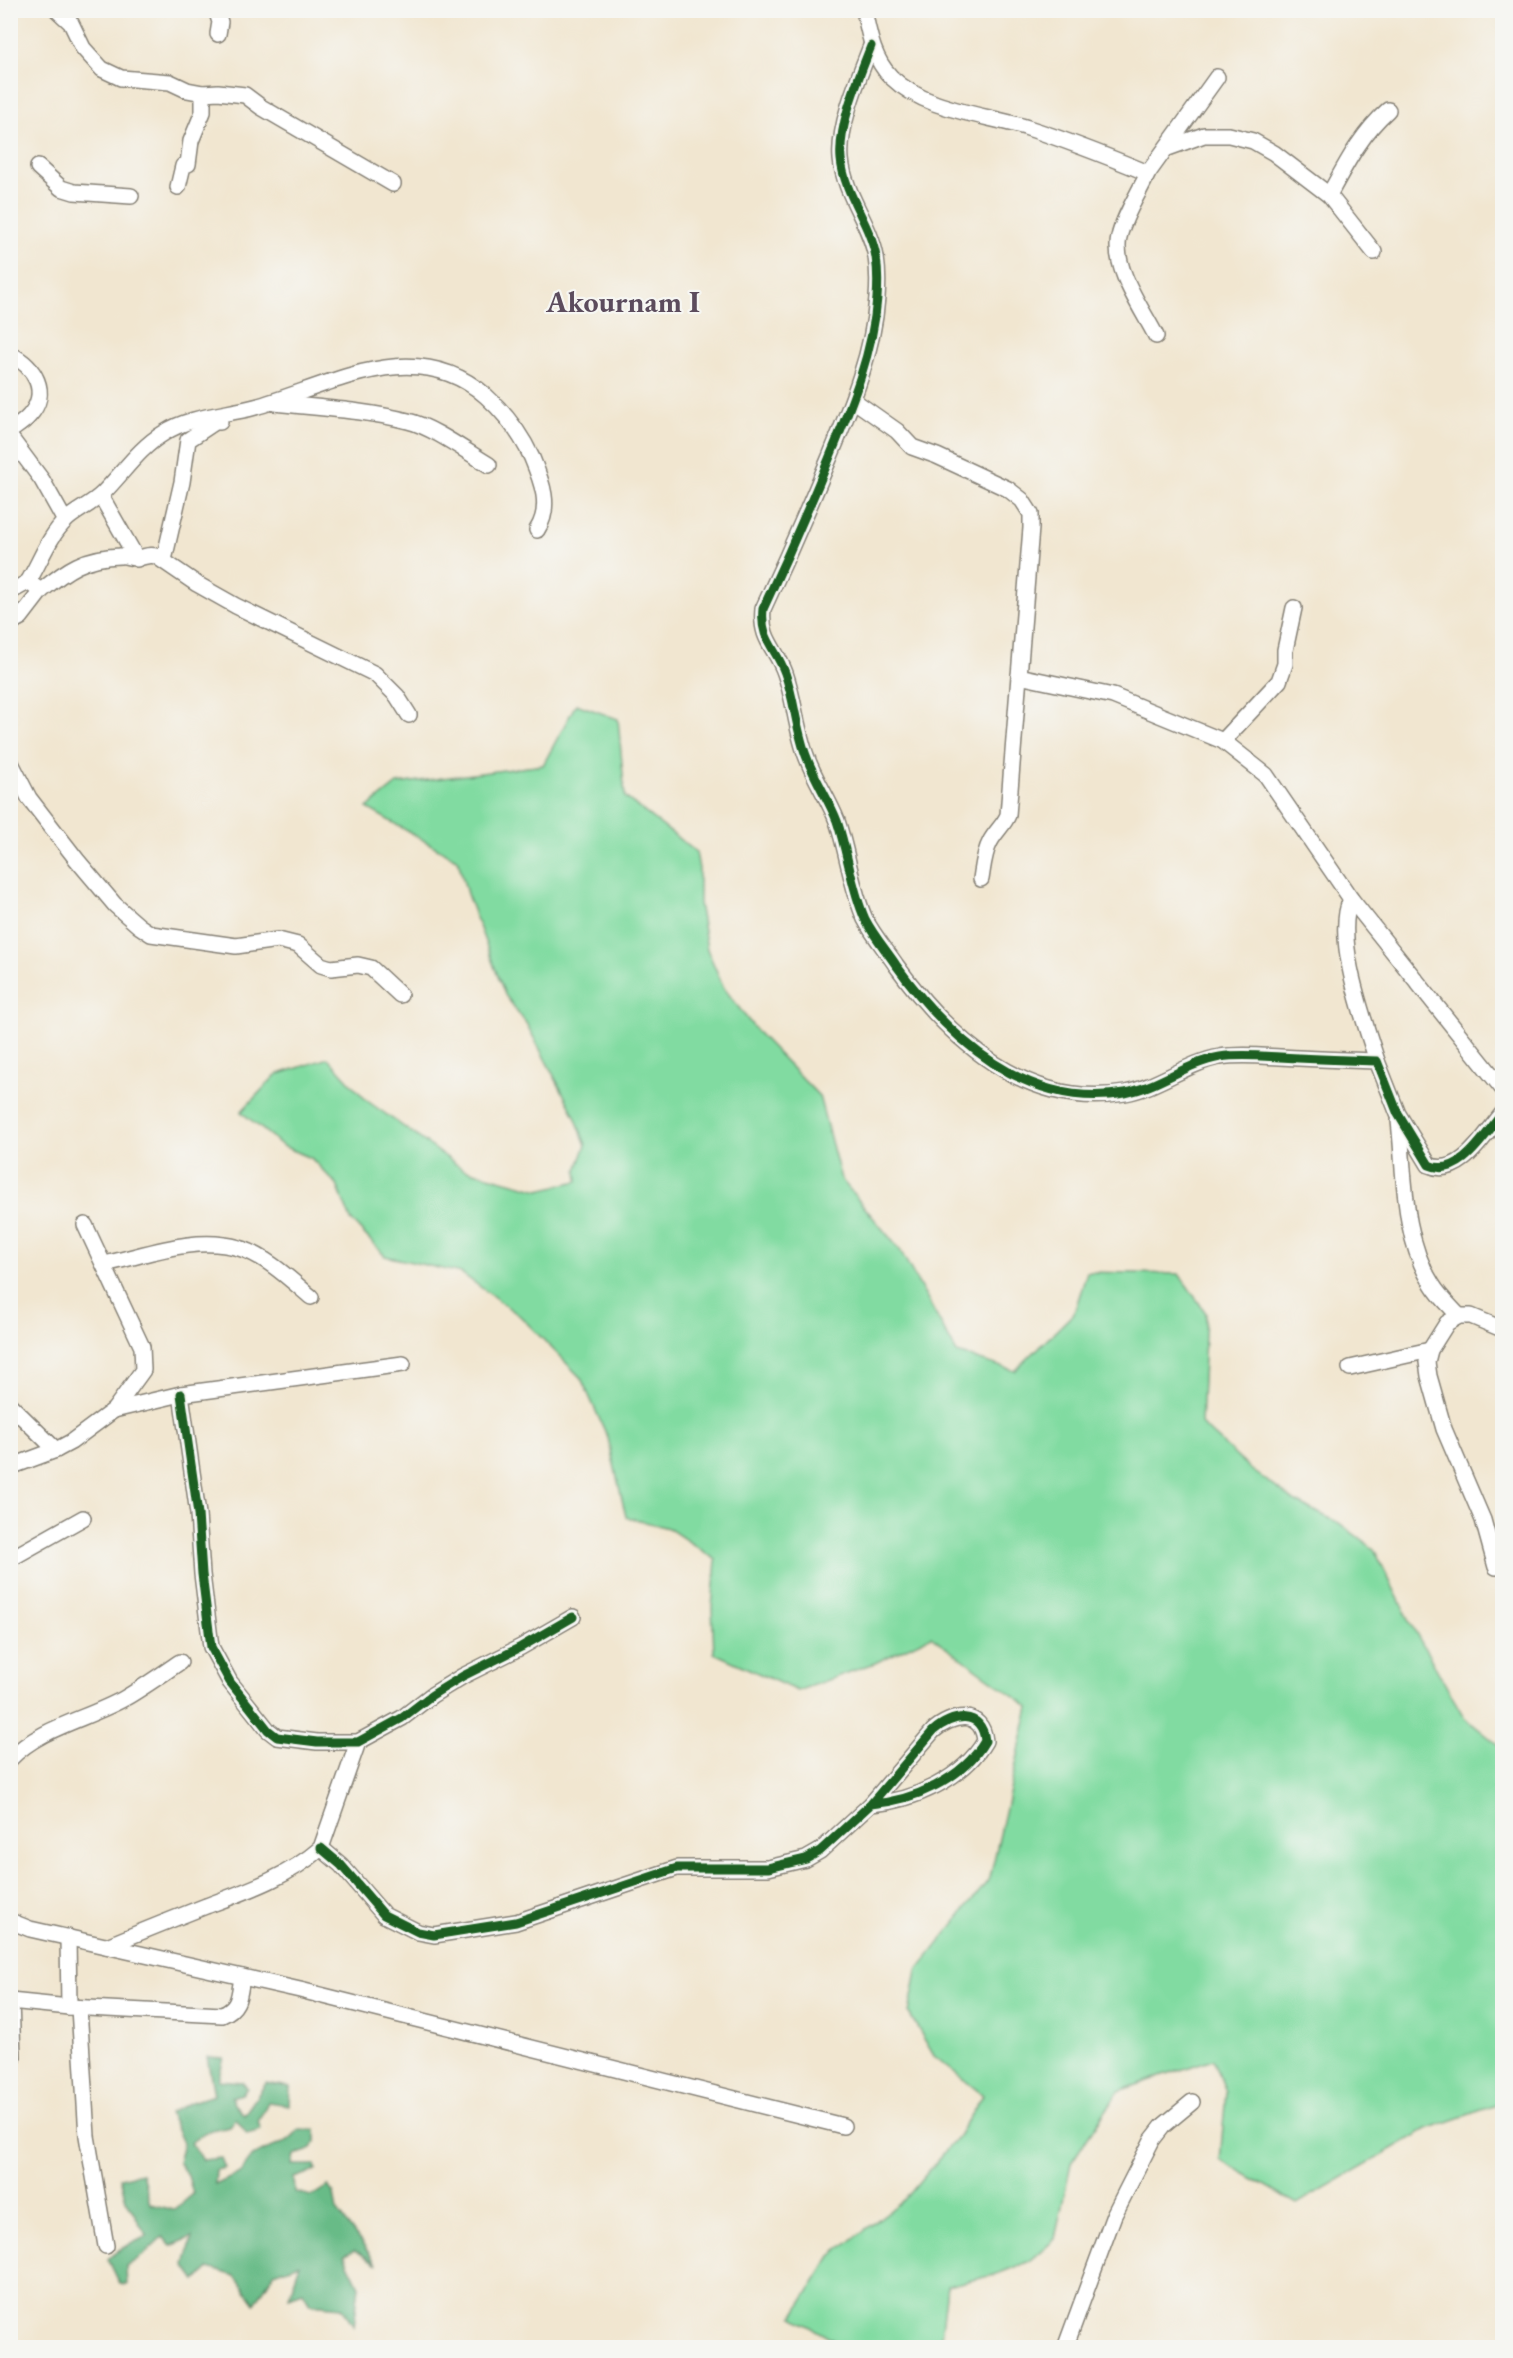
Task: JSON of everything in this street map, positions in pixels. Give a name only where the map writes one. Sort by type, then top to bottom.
[{"type":"street","points":[[57,10],[71,23],[83,48],[102,69],[120,78],[170,82],[187,90],[203,93],[245,95],[393,184]]},
{"type":"street","points":[[216,10],[220,22],[218,34]]},
{"type":"street","points":[[864,10],[871,46],[890,76],[911,93],[943,105],[1027,128],[1148,173]]},
{"type":"street","points":[[871,46],[853,94],[842,142],[841,160],[848,187],[876,257],[877,299],[869,346],[853,400],[764,609],[762,626],[787,678],[794,714],[807,758],[835,818],[845,846],[852,883],[865,920],[916,993],[980,1056],[1029,1083],[1059,1093],[1090,1095],[1125,1093],[1147,1086],[1195,1063],[1221,1057],[1377,1061]]},
{"type":"street","points":[[1156,336],[1124,275],[1118,249],[1119,237],[1148,173],[1217,77]]},
{"type":"street","points":[[178,187],[183,166],[188,164],[195,128],[203,112],[203,93]]},
{"type":"street","points":[[1329,195],[1352,153],[1372,125],[1388,110]]},
{"type":"street","points":[[1168,148],[1204,135],[1229,135],[1253,141],[1274,153],[1329,195],[1374,252]]},
{"type":"street","points":[[38,167],[61,188],[74,192],[131,196]]},
{"type":"street","points":[[10,354],[23,360],[39,385],[39,401],[30,415],[10,431]]},
{"type":"street","points":[[10,592],[28,582],[50,542],[65,521],[100,496],[151,441],[180,425],[263,404],[335,380],[387,366],[437,369],[463,379],[497,405],[523,436],[541,479],[546,505],[542,522],[537,530]]},
{"type":"street","points":[[853,400],[897,431],[912,447],[1008,489],[1022,500],[1030,514],[1031,528],[1008,814],[1004,825],[990,840],[981,879]]},
{"type":"street","points":[[188,440],[215,422],[240,416],[263,404],[351,411],[410,421],[489,465]]},
{"type":"street","points":[[164,560],[182,482],[188,440],[180,425]]},
{"type":"street","points":[[10,437],[42,480],[65,521]]},
{"type":"street","points":[[100,496],[137,559]]},
{"type":"street","points":[[10,623],[21,617],[41,591],[65,571],[92,559],[123,555],[137,559],[149,554],[164,560],[197,584],[236,606],[375,674],[397,696],[410,715]]},
{"type":"street","points":[[28,582],[41,591]]},
{"type":"street","points":[[1223,741],[1279,681],[1285,664],[1285,650],[1294,608]]},
{"type":"street","points":[[1019,676],[1113,696],[1223,741],[1266,775],[1351,899],[1503,1088]]},
{"type":"street","points":[[10,761],[30,798],[77,860],[115,905],[151,934],[236,946],[278,940],[298,945],[321,964],[331,968],[358,965],[371,968],[400,995]]},
{"type":"street","points":[[1351,899],[1346,910],[1346,926],[1352,979],[1377,1061],[1398,1114],[1429,1165],[1443,1168],[1453,1166],[1466,1156],[1503,1114]]},
{"type":"street","points":[[1398,1114],[1405,1193],[1419,1256],[1432,1285],[1459,1316]]},
{"type":"street","points":[[10,1467],[71,1442],[114,1410],[143,1370],[142,1347],[85,1226]]},
{"type":"street","points":[[104,1264],[196,1243],[214,1243],[241,1248],[276,1268],[311,1297]]},
{"type":"street","points":[[1496,1567],[1483,1521],[1444,1428],[1427,1362],[1430,1350],[1447,1323],[1459,1316],[1471,1316],[1503,1329]]},
{"type":"street","points":[[1350,1368],[1430,1350]]},
{"type":"street","points":[[114,1410],[181,1394],[403,1364]]},
{"type":"street","points":[[181,1394],[198,1514],[202,1574],[211,1647],[230,1682],[268,1730],[277,1737],[317,1743],[358,1742],[402,1718],[462,1676],[521,1647],[573,1617]]},
{"type":"street","points":[[10,1405],[56,1450]]},
{"type":"street","points":[[10,1559],[83,1518]]},
{"type":"street","points":[[10,1759],[20,1749],[40,1736],[124,1698],[180,1662]]},
{"type":"street","points":[[321,1848],[341,1865],[384,1915],[418,1932],[434,1935],[516,1922],[677,1868],[768,1868],[807,1859],[820,1851],[871,1804],[943,1721],[955,1718],[980,1723],[984,1731],[985,1742],[971,1761],[914,1796],[893,1802],[871,1804]]},
{"type":"street","points":[[107,1946],[150,1927],[260,1886],[286,1873],[321,1848],[358,1742]]},
{"type":"street","points":[[10,1921],[30,1929],[242,1977],[843,2126]]},
{"type":"street","points":[[68,1937],[87,2136],[106,2246]]},
{"type":"street","points":[[10,2064],[13,2057],[11,2001],[74,2008],[222,2015],[231,2012],[237,2006],[242,1977]]},
{"type":"street","points":[[1065,2348],[1114,2215],[1152,2140],[1163,2126],[1192,2102]]},
{"type":"green space","points":[[576,704],[618,719],[625,797],[696,852],[699,869],[699,903],[707,949],[724,988],[758,1033],[819,1096],[841,1179],[900,1250],[957,1353],[1015,1371],[1074,1313],[1087,1272],[1179,1274],[1206,1313],[1201,1424],[1249,1468],[1296,1502],[1339,1523],[1374,1549],[1412,1626],[1464,1717],[1502,1748],[1502,2103],[1427,2129],[1297,2204],[1220,2160],[1226,2092],[1213,2059],[1119,2091],[1071,2163],[1055,2239],[1030,2261],[997,2274],[947,2286],[940,2347],[845,2347],[793,2317],[831,2256],[907,2197],[958,2136],[983,2095],[934,2056],[909,2013],[917,1971],[990,1878],[1029,1707],[931,1636],[875,1663],[797,1691],[714,1653],[712,1608],[716,1560],[668,1528],[626,1517],[608,1438],[581,1378],[520,1316],[461,1273],[385,1256],[351,1220],[337,1185],[311,1158],[283,1146],[241,1112],[276,1075],[328,1058],[366,1100],[463,1169],[539,1190],[578,1181],[577,1170],[586,1145],[575,1116],[526,1023],[505,995],[467,894],[458,860],[367,808],[397,784],[543,765]]},
{"type":"green space","points":[[207,2057],[224,2058],[218,2080],[242,2082],[247,2088],[242,2094],[231,2097],[244,2115],[266,2083],[290,2087],[289,2105],[268,2102],[258,2122],[261,2130],[247,2134],[236,2119],[230,2127],[206,2132],[190,2143],[203,2160],[221,2158],[225,2168],[216,2170],[215,2185],[242,2172],[254,2156],[287,2141],[300,2129],[316,2130],[316,2142],[308,2151],[294,2155],[292,2165],[315,2165],[316,2170],[294,2178],[295,2192],[312,2196],[328,2186],[334,2194],[337,2210],[377,2264],[355,2250],[344,2255],[359,2286],[354,2326],[342,2307],[310,2304],[303,2292],[289,2297],[300,2264],[274,2273],[255,2304],[235,2276],[209,2268],[196,2281],[185,2266],[192,2237],[171,2246],[163,2237],[145,2254],[126,2267],[127,2285],[120,2284],[108,2259],[119,2250],[147,2236],[126,2200],[120,2178],[142,2173],[150,2204],[174,2210],[193,2194],[188,2176],[178,2162],[183,2143],[169,2113],[191,2102],[214,2095]]},
{"type":"cycle path","points":[[871,46],[850,101],[841,146],[843,172],[873,244],[876,257],[877,293],[871,340],[845,420],[763,609],[766,636],[785,673],[800,737],[814,774],[837,821],[856,895],[868,925],[917,992],[940,1019],[966,1043],[994,1063],[1023,1079],[1055,1091],[1089,1095],[1125,1093],[1149,1086],[1196,1064],[1228,1056],[1377,1061],[1398,1114],[1429,1165],[1440,1168],[1451,1166],[1471,1152],[1502,1114]]},
{"type":"cycle path","points":[[181,1394],[198,1514],[202,1574],[211,1647],[230,1682],[268,1730],[277,1737],[317,1742],[358,1742],[402,1718],[432,1695],[463,1676],[521,1647],[573,1617]]},
{"type":"cycle path","points":[[321,1848],[341,1865],[384,1915],[418,1932],[434,1935],[516,1922],[677,1868],[768,1868],[806,1859],[820,1851],[871,1804],[933,1731],[941,1725],[957,1718],[965,1718],[972,1719],[983,1731],[985,1741],[976,1754],[950,1777],[920,1793],[871,1804]]},
{"type":"district","name":"Akournam I","points":[[623,302]]}]
